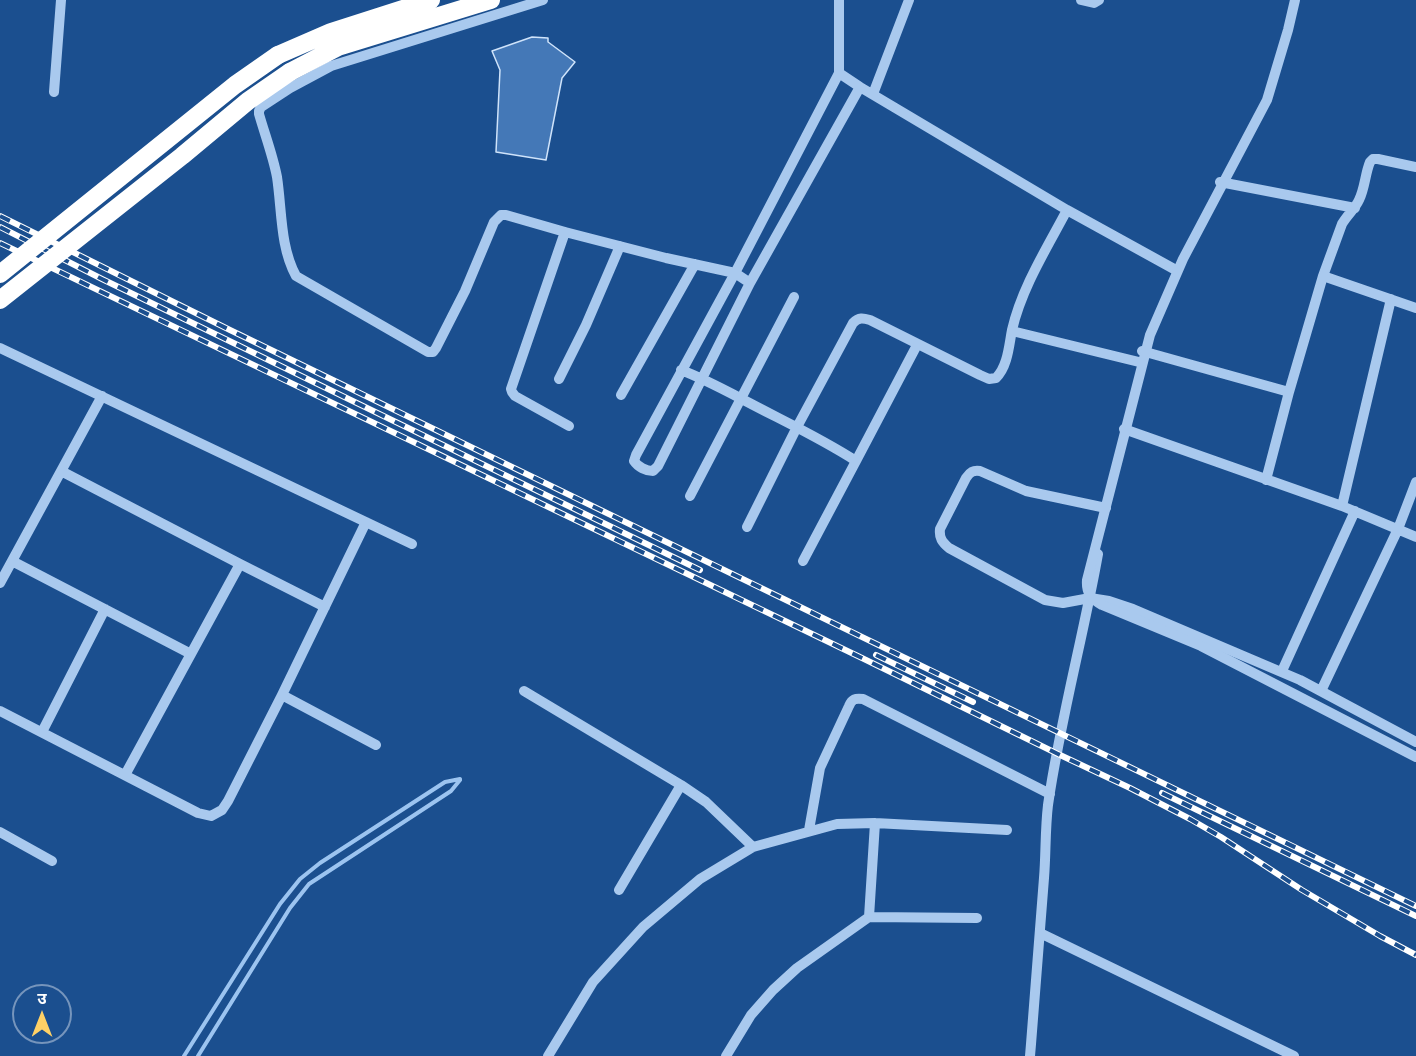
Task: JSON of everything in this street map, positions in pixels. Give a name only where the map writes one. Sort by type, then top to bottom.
[{"type":"highway","points":[[0,274],[235,85],[278,54],[331,32],[431,0]]},
{"type":"highway","points":[[0,300],[248,101],[290,72],[338,47],[492,0]]},
{"type":"street","points":[[54,92],[61,0]]},
{"type":"street","points":[[543,0],[331,66],[265,104],[259,114],[276,174],[286,251],[296,276],[428,352],[433,352],[436,348],[465,291],[497,217],[501,215],[735,273],[750,283]]},
{"type":"street","points":[[839,0],[839,73],[735,273],[634,459],[636,465],[649,471],[658,466],[750,283],[860,87]]},
{"type":"street","points":[[873,94],[909,0]]},
{"type":"street","points":[[1081,0],[1094,3],[1099,0]]},
{"type":"street","points":[[1030,1056],[1050,794],[1106,508],[1139,363],[1174,269],[1264,100],[1293,0]]},
{"type":"street","points":[[1293,0],[1288,30],[1267,100],[1183,259],[1150,335],[1086,587],[1092,599],[1102,605],[1201,646],[1416,757]]},
{"type":"street","points":[[839,73],[1067,210],[1174,269]]},
{"type":"street","points":[[1266,480],[1323,276],[1339,230],[1361,197],[1368,168],[1373,159],[1416,167]]},
{"type":"street","points":[[1220,182],[1355,208]]},
{"type":"street","points":[[747,527],[797,427],[857,319],[870,320],[980,375],[989,379],[996,378],[1005,363],[1015,317],[1026,290],[1067,210]]},
{"type":"street","points":[[565,232],[511,389],[515,396],[570,426]]},
{"type":"street","points":[[559,379],[586,325],[620,246]]},
{"type":"street","points":[[621,395],[695,264]]},
{"type":"street","points":[[1323,276],[1416,308]]},
{"type":"street","points":[[690,496],[794,297]]},
{"type":"street","points":[[1342,506],[1391,299]]},
{"type":"street","points":[[1012,331],[1139,363]]},
{"type":"street","points":[[803,561],[917,345]]},
{"type":"street","points":[[0,348],[412,544]]},
{"type":"street","points":[[1142,351],[1290,392]]},
{"type":"street","points":[[681,370],[702,378],[797,427],[856,461]]},
{"type":"street","points":[[0,583],[102,396]]},
{"type":"street","points":[[1124,429],[1342,506],[1416,537]]},
{"type":"street","points":[[1106,508],[1026,491],[975,470],[969,473],[940,529],[939,537],[949,548],[1045,600],[1063,603],[1090,598],[1109,601],[1132,609],[1282,671],[1416,742]]},
{"type":"street","points":[[61,471],[325,607]]},
{"type":"street","points":[[1321,691],[1398,529],[1416,482]]},
{"type":"street","points":[[1282,671],[1355,511]]},
{"type":"street","points":[[0,711],[198,813],[211,816],[222,810],[228,801],[366,522]]},
{"type":"street","points":[[12,561],[191,654]]},
{"type":"street","points":[[125,775],[240,564]]},
{"type":"street","points":[[42,732],[105,609]]},
{"type":"street","points":[[524,691],[706,802],[753,847]]},
{"type":"street","points":[[282,695],[376,745]]},
{"type":"street","points":[[809,830],[820,768],[852,700],[856,698],[863,699],[1050,794]]},
{"type":"street","points":[[619,890],[681,785]]},
{"type":"street","points":[[548,1056],[593,982],[643,927],[700,879],[753,847],[837,824],[875,823],[1006,830]]},
{"type":"street","points":[[869,918],[875,823]]},
{"type":"street","points":[[0,831],[52,861]]},
{"type":"street","points":[[726,1056],[751,1015],[773,990],[797,968],[869,918],[977,918]]},
{"type":"street","points":[[1040,933],[1294,1056]]},
{"type":"building","points":[[532,37],[548,38],[548,42],[575,62],[562,78],[546,160],[496,152],[500,70],[492,51]]},
{"type":"waterway","points":[[184,1056],[280,904],[300,879],[320,863],[445,782],[460,779]]},
{"type":"waterway","points":[[198,1056],[290,908],[309,884],[451,791],[460,780]]},
{"type":"railway","points":[[0,216],[1416,906]]},
{"type":"railway","points":[[0,227],[102,279],[700,570]]},
{"type":"railway","points":[[0,243],[1130,788],[1221,837],[1302,890],[1416,955]]},
{"type":"railway","points":[[876,655],[973,702]]},
{"type":"railway","points":[[1162,793],[1416,916]]}]
